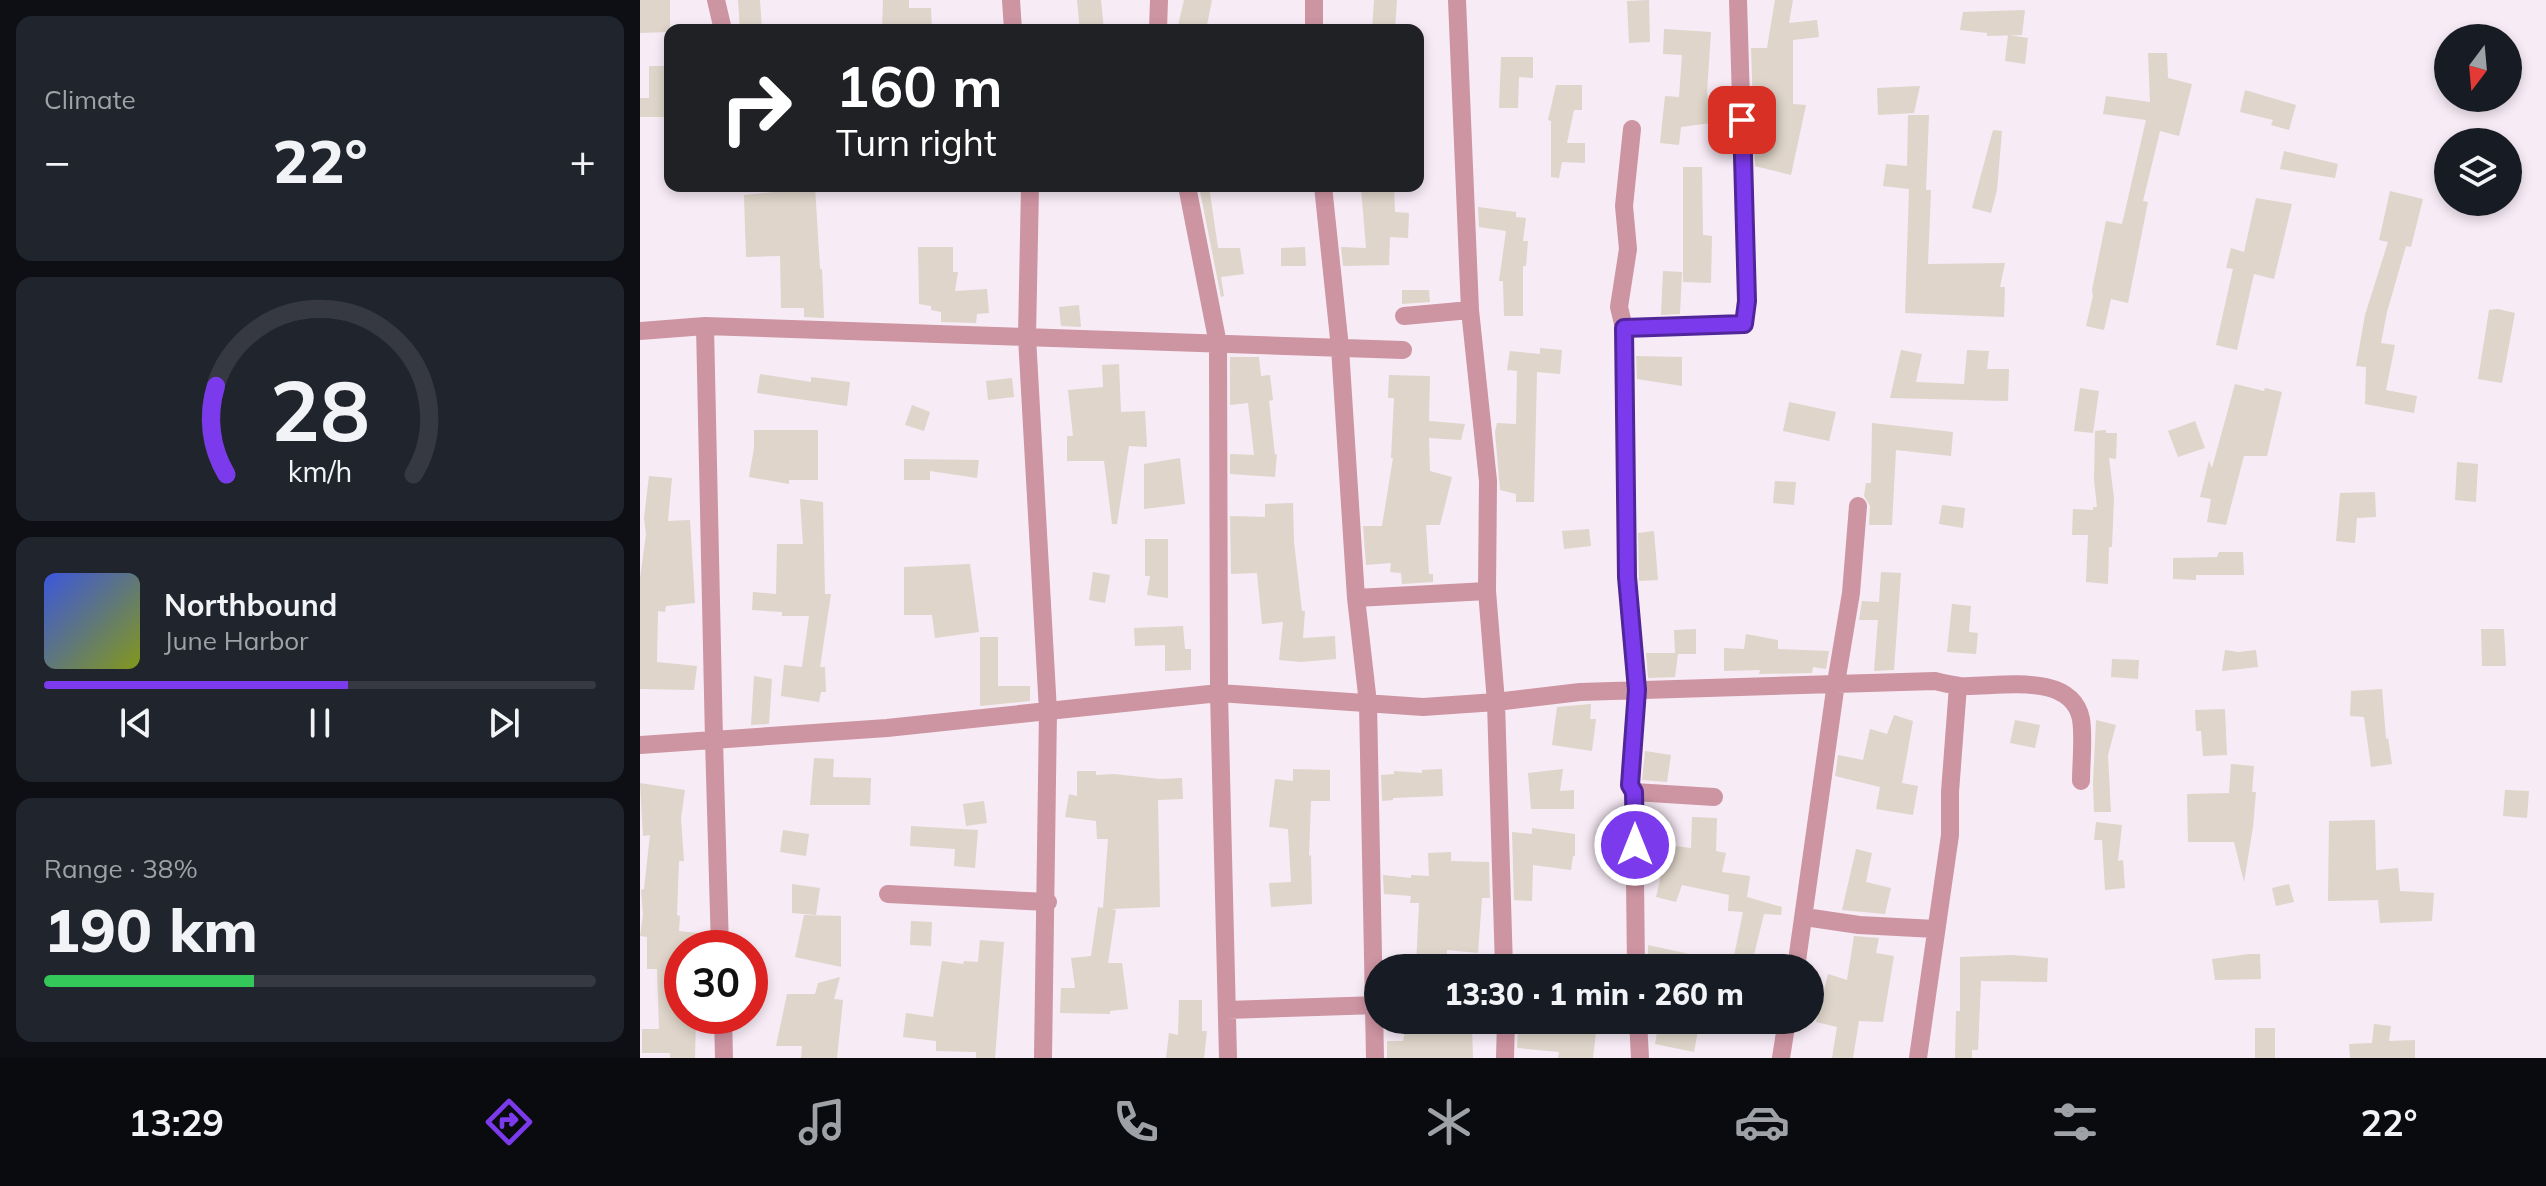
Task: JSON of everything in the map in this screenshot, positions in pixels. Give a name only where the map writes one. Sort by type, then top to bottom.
[{"type":"street","points":[[716,0],[722,24]]},
{"type":"street","points":[[1011,0],[1013,24]]},
{"type":"street","points":[[1158,24],[1159,0]]},
{"type":"street","points":[[1314,0],[1314,24]]},
{"type":"street","points":[[1457,0],[1470,310],[1488,481],[1487,591],[1496,702],[1504,954]]},
{"type":"street","points":[[1624,328],[1744,324],[1747,301],[1738,0]]},
{"type":"street","points":[[1632,129],[1624,206],[1628,249],[1619,307],[1624,328],[1627,577],[1637,690],[1630,785],[1634,792],[1636,954]]},
{"type":"street","points":[[1030,192],[1027,337],[1048,711],[1043,1058]]},
{"type":"street","points":[[1188,192],[1218,344],[1219,693],[1228,1058]]},
{"type":"street","points":[[1324,192],[1340,348],[1356,598],[1368,703],[1374,954]]},
{"type":"street","points":[[1404,316],[1470,310]]},
{"type":"street","points":[[705,326],[719,930]]},
{"type":"street","points":[[640,331],[705,326],[1403,350]]},
{"type":"street","points":[[1798,954],[1851,593],[1858,506]]},
{"type":"street","points":[[1356,598],[1487,591]]},
{"type":"street","points":[[640,745],[887,728],[1219,693],[1423,707],[1580,692],[1935,681],[1958,686],[2040,685],[2060,691],[2074,701],[2081,719],[2081,781]]},
{"type":"street","points":[[1918,1058],[1950,835],[1958,686]]},
{"type":"street","points":[[1634,792],[1714,797]]},
{"type":"street","points":[[888,894],[1047,902]]},
{"type":"street","points":[[1805,917],[1859,925],[1935,929]]},
{"type":"street","points":[[1227,1010],[1364,1005]]},
{"type":"street","points":[[723,1034],[724,1058]]},
{"type":"street","points":[[1375,1034],[1375,1058]]},
{"type":"street","points":[[1505,1058],[1506,1034]]},
{"type":"street","points":[[1639,1034],[1640,1058]]},
{"type":"street","points":[[1781,1058],[1785,1034]]},
{"type":"building","points":[[640,0],[670,0],[670,24],[664,24],[664,32],[640,33]]},
{"type":"building","points":[[738,0],[760,0],[762,24],[740,24]]},
{"type":"building","points":[[883,0],[909,0],[909,8],[931,8],[932,24],[882,24]]},
{"type":"building","points":[[1077,0],[1101,0],[1103,24],[1079,24]]},
{"type":"building","points":[[1184,0],[1212,0],[1207,24],[1178,24]]},
{"type":"building","points":[[1374,0],[1397,0],[1395,24],[1372,24]]},
{"type":"building","points":[[1649,0],[1650,42],[1629,43],[1627,1]]},
{"type":"building","points":[[1775,0],[1793,0],[1789,23],[1817,20],[1819,37],[1793,40],[1793,104],[1806,105],[1791,175],[1755,166],[1751,48],[1767,48]]},
{"type":"building","points":[[2025,10],[2022,35],[1987,36],[1987,33],[1960,30],[1963,12]]},
{"type":"building","points":[[1664,29],[1711,32],[1707,92],[1711,123],[1681,127],[1679,145],[1660,143],[1665,96],[1679,97],[1682,55],[1663,54]]},
{"type":"building","points":[[2008,35],[2028,38],[2025,64],[2005,61]]},
{"type":"building","points":[[2148,53],[2167,53],[2168,78],[2192,84],[2179,136],[2160,131],[2143,201],[2148,202],[2128,303],[2111,299],[2104,330],[2086,326],[2092,290],[2106,221],[2122,224],[2146,120],[2103,114],[2106,96],[2150,102]]},
{"type":"building","points":[[1501,57],[1533,57],[1533,78],[1519,77],[1518,108],[1499,108]]},
{"type":"building","points":[[649,66],[664,66],[664,117],[640,117],[640,98],[649,98]]},
{"type":"building","points":[[1556,85],[1582,85],[1582,110],[1574,110],[1567,143],[1585,143],[1585,163],[1562,162],[1559,178],[1551,177],[1551,121],[1548,120]]},
{"type":"building","points":[[1920,86],[1914,113],[1878,115],[1877,88]]},
{"type":"building","points":[[2245,90],[2296,105],[2289,130],[2271,125],[2273,120],[2240,112]]},
{"type":"building","points":[[1908,115],[1929,115],[1926,190],[1931,190],[1928,264],[2005,263],[2000,287],[2005,287],[2004,317],[1905,313],[1909,189],[1883,186],[1886,164],[1907,166]]},
{"type":"building","points":[[1993,130],[2002,131],[1997,190],[1991,213],[1972,208]]},
{"type":"building","points":[[2284,151],[2338,164],[2335,178],[2280,169]]},
{"type":"building","points":[[1683,167],[1702,167],[1703,235],[1712,236],[1711,283],[1683,282]]},
{"type":"building","points":[[2390,191],[2423,199],[2411,247],[2406,246],[2381,343],[2395,345],[2386,390],[2417,396],[2414,413],[2365,404],[2366,367],[2356,366],[2365,315],[2388,242],[2379,240]]},
{"type":"building","points":[[815,192],[824,318],[804,317],[804,308],[781,308],[780,256],[746,257],[744,195]]},
{"type":"building","points":[[1200,192],[1210,192],[1218,248],[1240,248],[1244,274],[1221,277],[1224,296],[1221,297]]},
{"type":"building","points":[[1361,192],[1394,192],[1395,212],[1409,213],[1408,238],[1390,237],[1389,265],[1343,266],[1341,247],[1366,248]]},
{"type":"building","points":[[2256,198],[2292,204],[2274,279],[2254,274],[2237,350],[2216,345],[2233,269],[2226,268],[2231,248],[2244,252]]},
{"type":"building","points":[[1478,207],[1516,212],[1516,217],[1526,218],[1523,241],[1528,241],[1526,266],[1523,266],[1523,316],[1504,316],[1503,281],[1499,281],[1506,231],[1479,227]]},
{"type":"building","points":[[918,247],[953,247],[953,272],[958,272],[955,291],[987,289],[989,313],[977,314],[976,323],[941,322],[941,312],[919,304]]},
{"type":"building","points":[[1305,247],[1306,266],[1281,266],[1281,248]]},
{"type":"building","points":[[1663,271],[1682,272],[1680,314],[1661,315]]},
{"type":"building","points":[[1402,290],[1429,290],[1430,302],[1402,304]]},
{"type":"building","points":[[1079,305],[1081,327],[1061,326],[1059,307]]},
{"type":"building","points":[[2489,310],[2515,313],[2502,383],[2478,379]]},
{"type":"building","points":[[1540,348],[1562,350],[1560,374],[1537,372],[1534,502],[1516,502],[1516,494],[1500,490],[1495,432],[1497,423],[1516,424],[1517,371],[1507,370],[1510,351],[1540,354]]},
{"type":"building","points":[[1901,350],[1922,354],[1916,382],[1964,384],[1967,350],[1989,351],[1987,369],[2009,369],[2008,401],[1890,398]]},
{"type":"building","points":[[1636,356],[1682,357],[1682,386],[1637,379]]},
{"type":"building","points":[[1230,357],[1259,357],[1261,376],[1270,375],[1273,400],[1269,401],[1277,454],[1275,477],[1230,474],[1230,454],[1254,455],[1248,403],[1230,405]]},
{"type":"building","points":[[1119,364],[1121,412],[1145,411],[1147,447],[1129,446],[1117,524],[1112,524],[1104,461],[1067,461],[1067,436],[1073,436],[1068,390],[1103,387],[1102,365]]},
{"type":"building","points":[[760,374],[811,382],[811,377],[850,382],[847,406],[757,393]]},
{"type":"building","points":[[1389,375],[1430,376],[1429,421],[1465,424],[1461,440],[1429,438],[1430,471],[1452,477],[1440,525],[1426,525],[1429,574],[1433,574],[1433,582],[1402,584],[1401,573],[1390,572],[1391,563],[1366,565],[1363,526],[1382,526],[1393,458],[1394,398],[1388,398]]},
{"type":"building","points":[[1012,378],[1014,397],[988,400],[986,381]]},
{"type":"building","points":[[2235,384],[2282,392],[2267,456],[2244,456],[2226,525],[2207,522],[2211,499],[2200,497],[2209,461],[2212,468]]},
{"type":"building","points":[[2080,388],[2099,391],[2093,433],[2074,431]]},
{"type":"building","points":[[1789,402],[1836,412],[1829,441],[1783,431]]},
{"type":"building","points":[[912,405],[930,412],[924,431],[905,425]]},
{"type":"building","points":[[2195,421],[2205,448],[2178,457],[2168,431]]},
{"type":"building","points":[[1872,423],[1953,432],[1951,456],[1896,450],[1892,525],[1869,525],[1870,506],[1864,496],[1866,483],[1871,483]]},
{"type":"building","points":[[754,430],[818,430],[818,480],[789,480],[789,484],[749,477]]},
{"type":"building","points":[[2106,430],[2106,433],[2117,433],[2116,459],[2109,458],[2114,498],[2108,584],[2086,582],[2088,535],[2072,535],[2073,509],[2093,510],[2097,507],[2095,431]]},
{"type":"building","points":[[1180,458],[1185,504],[1144,509],[1144,464]]},
{"type":"building","points":[[904,459],[979,460],[977,478],[930,471],[930,480],[904,480]]},
{"type":"building","points":[[2457,462],[2478,464],[2476,502],[2455,500]]},
{"type":"building","points":[[649,476],[672,478],[668,521],[690,520],[695,603],[666,606],[665,612],[658,611],[657,662],[697,666],[694,690],[640,689],[640,578]]},
{"type":"building","points":[[1775,481],[1796,482],[1794,505],[1773,503]]},
{"type":"building","points":[[2375,492],[2376,517],[2357,518],[2355,543],[2336,541],[2340,493]]},
{"type":"building","points":[[800,499],[823,502],[825,594],[831,594],[820,667],[825,667],[826,692],[821,692],[819,702],[781,696],[784,665],[802,667],[809,616],[782,616],[782,612],[752,610],[753,592],[776,594],[777,544],[803,544]]},
{"type":"building","points":[[1293,503],[1294,542],[1302,611],[1305,611],[1303,638],[1335,636],[1336,659],[1279,660],[1283,622],[1262,624],[1257,573],[1231,574],[1230,516],[1265,517],[1265,504]]},
{"type":"building","points":[[1942,505],[1965,508],[1963,528],[1939,524]]},
{"type":"building","points":[[1589,529],[1591,546],[1564,549],[1562,531]]},
{"type":"building","points":[[1654,531],[1658,580],[1639,581],[1638,533]]},
{"type":"building","points":[[1145,539],[1168,539],[1168,598],[1147,595],[1150,576],[1145,576]]},
{"type":"building","points":[[2219,552],[2243,552],[2244,575],[2196,575],[2196,580],[2173,579],[2173,558],[2217,557]]},
{"type":"building","points":[[970,564],[979,632],[935,638],[932,615],[904,615],[904,567]]},
{"type":"building","points":[[1093,572],[1110,575],[1105,603],[1089,600]]},
{"type":"building","points":[[1881,572],[1901,573],[1894,670],[1874,671],[1878,620],[1859,620],[1862,601],[1879,602]]},
{"type":"building","points":[[1952,604],[1971,606],[1969,632],[1978,633],[1976,654],[1947,652]]},
{"type":"building","points":[[1183,626],[1185,649],[1191,649],[1191,670],[1165,671],[1165,645],[1135,646],[1134,628]]},
{"type":"building","points":[[1696,629],[1696,654],[1678,654],[1675,677],[1648,678],[1646,653],[1675,653],[1674,630]]},
{"type":"building","points":[[2481,629],[2504,629],[2506,666],[2482,666]]},
{"type":"building","points":[[1746,634],[1778,640],[1778,649],[1829,651],[1826,669],[1813,667],[1812,673],[1724,671],[1724,648],[1744,649]]},
{"type":"building","points":[[980,637],[998,637],[998,686],[1030,686],[1030,701],[980,706]]},
{"type":"building","points":[[2225,650],[2256,650],[2258,667],[2222,671]]},
{"type":"building","points":[[2112,659],[2139,660],[2138,679],[2111,677]]},
{"type":"building","points":[[754,676],[772,679],[769,724],[751,725]]},
{"type":"building","points":[[2382,689],[2386,739],[2392,764],[2371,767],[2364,717],[2350,716],[2351,691]]},
{"type":"building","points":[[1591,704],[1590,719],[1596,719],[1592,751],[1552,745],[1557,707]]},
{"type":"building","points":[[2225,709],[2227,755],[2203,756],[2201,731],[2196,731],[2195,710]]},
{"type":"building","points":[[1894,715],[1913,721],[1902,783],[1918,786],[1913,815],[1876,809],[1880,787],[1835,776],[1838,755],[1863,760],[1870,729],[1887,734]]},
{"type":"building","points":[[2015,720],[2040,725],[2035,748],[2010,743]]},
{"type":"building","points":[[2096,720],[2116,725],[2108,755],[2111,812],[2094,812]]},
{"type":"building","points":[[1645,751],[1671,755],[1667,782],[1642,780]]},
{"type":"building","points":[[814,758],[834,759],[833,777],[871,778],[870,805],[810,805]]},
{"type":"building","points":[[2231,764],[2254,766],[2252,792],[2256,792],[2253,827],[2244,882],[2234,842],[2188,842],[2187,794],[2229,793]]},
{"type":"building","points":[[1293,769],[1330,770],[1330,801],[1311,801],[1309,856],[1312,904],[1271,907],[1269,883],[1291,882],[1288,829],[1269,827],[1275,779],[1293,781]]},
{"type":"building","points":[[1442,769],[1443,796],[1382,801],[1381,775],[1394,774],[1394,771],[1422,773],[1422,770]]},
{"type":"building","points":[[1563,769],[1560,791],[1574,790],[1574,809],[1531,809],[1528,773]]},
{"type":"building","points":[[1077,771],[1096,771],[1096,775],[1182,778],[1183,799],[1158,800],[1160,907],[1111,909],[1116,910],[1108,963],[1122,963],[1128,1009],[1110,1011],[1110,1014],[1060,1013],[1061,988],[1075,988],[1071,958],[1091,956],[1098,907],[1103,908],[1108,839],[1097,839],[1096,821],[1065,817],[1069,794],[1077,796]]},
{"type":"building","points":[[640,783],[685,790],[681,818],[684,861],[679,861],[679,930],[664,930],[664,1034],[696,1034],[695,1058],[670,1058],[670,1053],[642,1053],[642,1029],[659,1029],[657,969],[647,969],[647,937],[640,936],[643,915],[641,890],[644,889],[650,835],[643,836]]},
{"type":"building","points":[[2505,790],[2529,791],[2527,818],[2503,816]]},
{"type":"building","points":[[984,801],[987,823],[966,826],[963,804]]},
{"type":"building","points":[[1692,817],[1717,818],[1716,851],[1726,853],[1722,872],[1750,876],[1747,897],[1782,907],[1781,915],[1764,914],[1754,954],[1734,954],[1743,912],[1728,911],[1729,895],[1682,885],[1676,902],[1656,897],[1668,845],[1691,848]]},
{"type":"building","points":[[2375,820],[2376,870],[2398,868],[2400,891],[2434,893],[2432,921],[2380,923],[2378,900],[2328,901],[2329,821]]},
{"type":"building","points":[[2096,822],[2122,825],[2118,861],[2123,860],[2125,888],[2105,890],[2102,840],[2094,840]]},
{"type":"building","points":[[911,826],[978,830],[975,868],[954,866],[955,849],[910,846]]},
{"type":"building","points":[[1532,828],[1575,834],[1575,856],[1571,870],[1533,865],[1532,901],[1514,900],[1512,832],[1532,834]]},
{"type":"building","points":[[783,830],[809,834],[806,856],[780,852]]},
{"type":"building","points":[[1856,849],[1872,853],[1866,882],[1891,888],[1885,914],[1842,910]]},
{"type":"building","points":[[1451,852],[1451,861],[1489,862],[1490,898],[1482,898],[1478,953],[1447,950],[1447,954],[1417,954],[1419,903],[1410,903],[1411,896],[1384,894],[1383,875],[1429,876],[1428,853]]},
{"type":"building","points":[[792,884],[820,888],[816,915],[792,913]]},
{"type":"building","points":[[2289,884],[2294,902],[2276,906],[2272,888]]},
{"type":"building","points":[[804,915],[841,916],[841,967],[795,957]]},
{"type":"building","points":[[911,921],[932,922],[931,946],[910,945]]},
{"type":"building","points":[[1854,936],[1879,938],[1876,953],[1894,956],[1883,1022],[1859,1021],[1853,1058],[1832,1058],[1837,1027],[1824,1024],[1824,990],[1828,974],[1847,980]]},
{"type":"building","points":[[980,940],[1004,942],[995,1058],[976,1058],[976,1052],[936,1051],[936,1041],[903,1037],[906,1013],[933,1017],[942,961],[963,964],[964,961],[978,962]]},
{"type":"building","points":[[1648,945],[1689,954],[1648,954]]},
{"type":"building","points":[[2260,954],[2261,979],[2215,980],[2212,959]]},
{"type":"building","points":[[2012,955],[2048,958],[2047,982],[1981,981],[1978,1050],[1972,1050],[1972,1058],[1955,1058],[1956,1011],[1960,1011],[1960,957]]},
{"type":"building","points":[[840,977],[834,999],[843,1000],[837,1058],[801,1058],[802,1046],[776,1046],[787,994],[815,994],[818,983]]},
{"type":"building","points":[[1179,1000],[1202,1000],[1202,1031],[1207,1031],[1204,1058],[1166,1058],[1169,1033],[1178,1035]]},
{"type":"building","points":[[2374,1024],[2391,1026],[2389,1041],[2415,1040],[2415,1058],[2350,1058],[2349,1044],[2372,1043]]},
{"type":"building","points":[[2255,1028],[2275,1028],[2275,1058],[2255,1058]]},
{"type":"building","points":[[1404,1034],[1472,1034],[1473,1058],[1387,1058],[1387,1041],[1403,1041]]},
{"type":"building","points":[[1518,1034],[1596,1034],[1593,1058],[1558,1058],[1559,1052],[1517,1048]]},
{"type":"building","points":[[1657,1034],[1697,1034],[1694,1052],[1655,1044]]},
{"type":"route","points":[[1635,845],[1634,792],[1630,785],[1637,690],[1627,577],[1624,328],[1744,324],[1747,301],[1742,120]]}]
